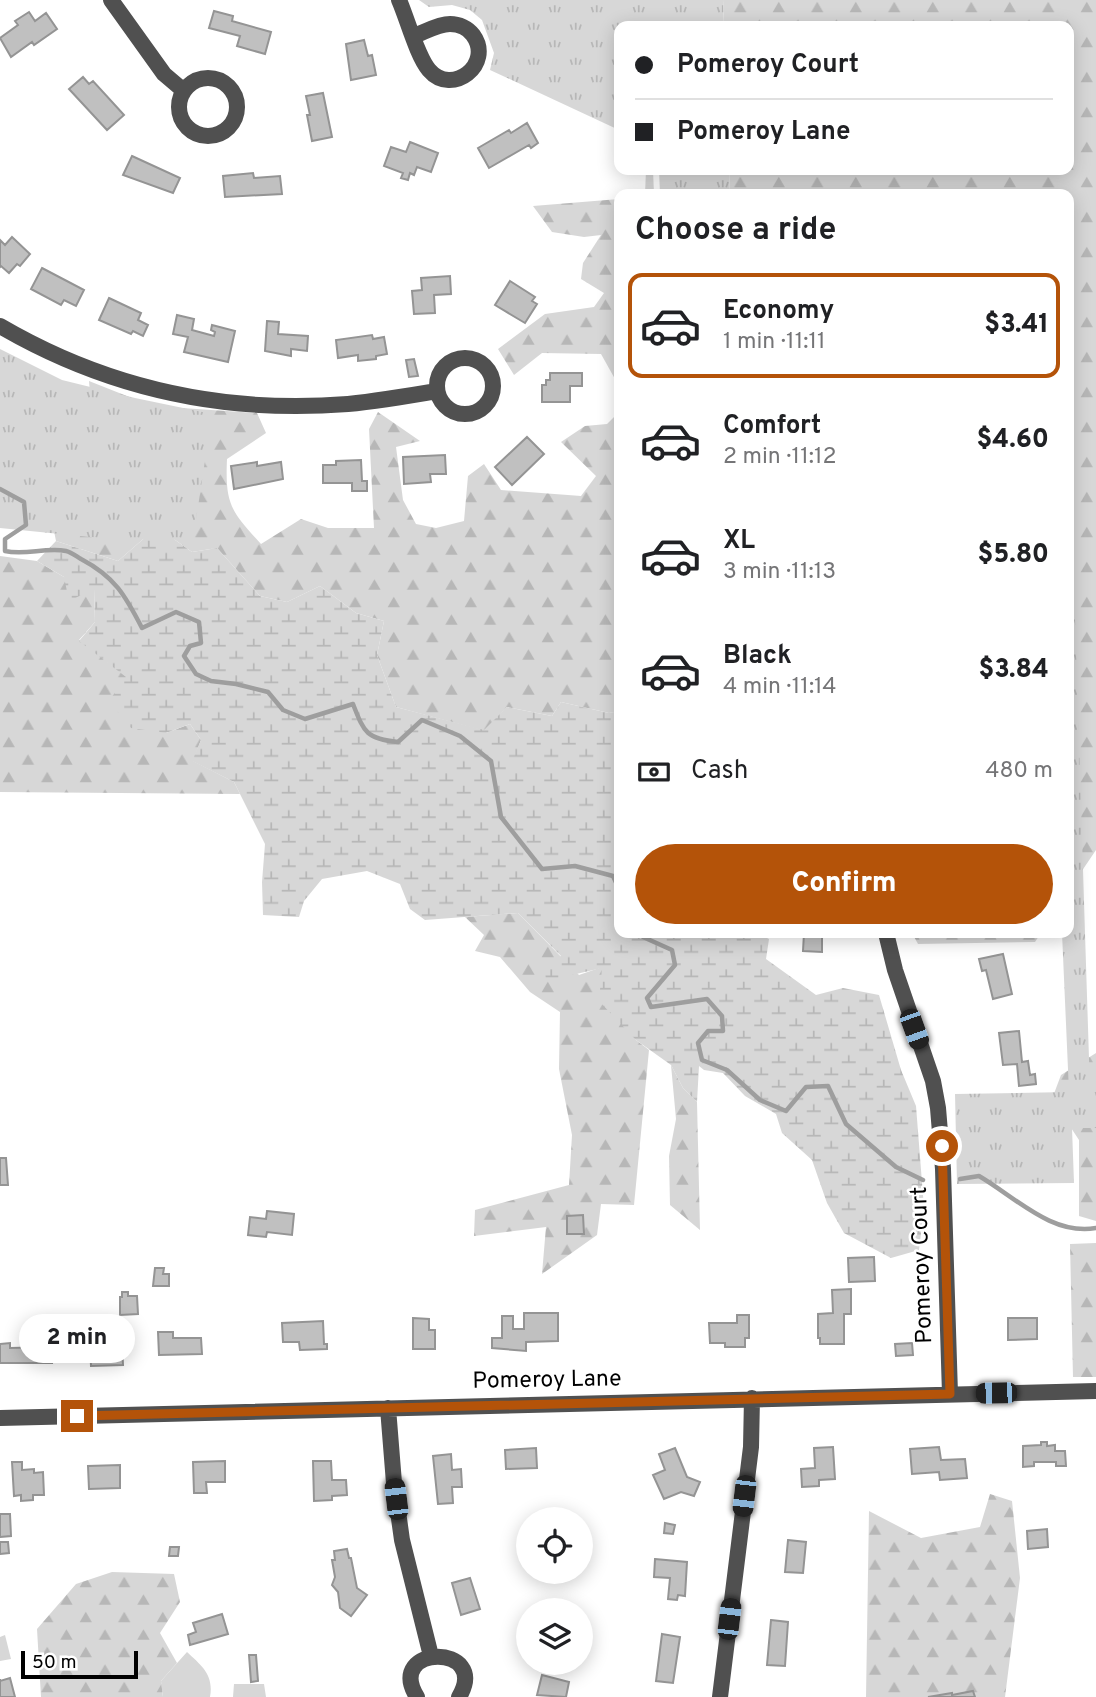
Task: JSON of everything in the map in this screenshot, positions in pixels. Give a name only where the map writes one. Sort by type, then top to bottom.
[{"type":"street","points":[[111,0],[164,74],[184,91]]},
{"type":"street","points":[[399,0],[414,36]]},
{"type":"street","points":[[0,326],[42,350],[86,369],[137,385],[211,402],[258,406],[325,405],[366,402],[437,391]]},
{"type":"street","name":"Pomeroy Court","points":[[887,938],[898,981],[929,1068],[938,1108],[943,1169],[950,1394]]},
{"type":"street","name":"Pomeroy Lane","points":[[0,1418],[1096,1391]]},
{"type":"street","points":[[720,1697],[751,1447],[752,1398]]},
{"type":"street","points":[[388,1408],[402,1540],[431,1656]]},
{"type":"street","points":[[417,1697],[412,1688],[412,1675],[419,1663],[431,1656],[445,1656],[459,1666],[464,1683],[459,1697]]},
{"type":"green space","points":[[419,0],[723,0],[724,21],[614,21],[614,128],[490,70],[494,53],[482,20],[470,10],[452,5],[429,7]]},
{"type":"green space","points":[[723,0],[1096,0],[1096,850],[1074,883],[1074,189],[730,189],[729,175],[1074,175],[1074,21],[724,21]]},
{"type":"green space","points":[[646,175],[653,175],[654,189],[645,189]]},
{"type":"green space","points":[[659,175],[729,175],[730,189],[660,189]]},
{"type":"green space","points":[[614,199],[614,377],[601,354],[542,353],[514,375],[498,349],[545,314],[594,307],[604,293],[581,279],[583,263],[601,235],[584,237],[552,232],[533,206]]},
{"type":"green space","points":[[0,349],[62,380],[212,414],[193,540],[100,538],[0,528]]},
{"type":"green space","points":[[89,381],[152,406],[257,413],[266,433],[227,459],[227,487],[237,515],[261,544],[301,519],[328,528],[374,528],[369,429],[378,412],[420,441],[396,447],[403,500],[416,524],[436,528],[464,521],[468,476],[484,464],[501,490],[581,496],[596,476],[561,442],[585,426],[607,424],[614,417],[614,712],[609,713],[561,702],[552,716],[507,707],[485,731],[396,707],[377,655],[384,621],[356,613],[320,586],[287,602],[260,596],[217,548],[192,552],[157,527],[118,561],[56,541],[51,516],[92,418]]},
{"type":"green space","points":[[157,527],[192,552],[217,548],[260,596],[287,602],[320,586],[356,613],[384,621],[377,655],[396,707],[484,730],[507,707],[552,716],[561,702],[614,712],[614,938],[767,938],[766,959],[816,995],[843,988],[879,995],[901,1070],[916,1106],[924,1208],[919,1250],[891,1258],[844,1233],[827,1203],[812,1160],[782,1133],[776,1114],[745,1096],[723,1073],[704,1070],[699,1066],[697,1102],[683,1088],[671,1065],[636,1040],[599,1001],[602,968],[546,981],[545,969],[561,956],[518,913],[425,920],[410,909],[400,884],[367,871],[322,879],[304,901],[299,917],[263,915],[265,844],[234,782],[192,761],[201,740],[190,724],[166,733],[131,728],[109,701],[126,677],[79,641],[95,622],[94,589],[69,601],[64,577],[37,561],[56,541],[118,561]]},
{"type":"green space","points":[[0,556],[37,561],[64,577],[94,589],[95,622],[79,640],[127,677],[166,733],[190,724],[201,740],[193,761],[234,782],[240,794],[0,792]]},
{"type":"green space","points":[[1074,588],[1090,1090],[1096,1090],[1096,1128],[1072,1128],[1074,1183],[957,1184],[955,1094],[1069,1092],[1062,938],[1074,938]]},
{"type":"green space","points":[[518,913],[579,975],[602,967],[636,1040],[649,1050],[634,1205],[601,1204],[597,1235],[542,1274],[546,1227],[474,1236],[475,1210],[569,1185],[572,1135],[559,1069],[560,1012],[530,992],[500,957],[475,951],[484,935],[465,917]]},
{"type":"green space","points":[[915,938],[1038,938],[1035,942],[918,944]]},
{"type":"green space","points":[[1096,1053],[1096,1221],[1079,1216],[1079,1140],[1052,1099],[1061,1075]]},
{"type":"green space","points":[[671,1065],[683,1088],[697,1102],[700,1230],[670,1205],[669,1156],[676,1119]]},
{"type":"green space","points":[[1096,1243],[1096,1377],[1073,1377],[1070,1244]]},
{"type":"green space","points":[[990,1494],[1012,1501],[1020,1578],[1005,1697],[866,1697],[869,1511],[921,1538],[980,1527]]},
{"type":"green space","points":[[112,1572],[174,1574],[180,1602],[160,1633],[177,1663],[161,1681],[163,1697],[41,1697],[37,1629],[76,1584]]},
{"type":"green space","points":[[5,1635],[11,1659],[0,1661],[0,1637]]},
{"type":"green space","points":[[187,1652],[208,1677],[210,1697],[163,1697],[161,1681]]},
{"type":"green space","points":[[234,1684],[264,1684],[266,1697],[233,1697]]},
{"type":"building","points":[[214,11],[233,16],[232,21],[271,32],[265,54],[237,46],[240,36],[209,28]]},
{"type":"building","points":[[29,12],[35,21],[46,13],[57,29],[11,57],[0,38],[18,25],[15,21]]},
{"type":"building","points":[[364,40],[368,56],[372,55],[376,75],[351,80],[346,44]]},
{"type":"building","points":[[83,77],[89,84],[93,81],[124,115],[107,130],[69,89]]},
{"type":"building","points":[[323,93],[332,137],[312,141],[306,96]]},
{"type":"building","points":[[527,123],[538,143],[531,148],[529,145],[489,168],[478,148]]},
{"type":"building","points":[[410,142],[438,153],[431,172],[417,167],[414,175],[410,173],[408,180],[401,178],[403,173],[384,166],[391,147],[406,152]]},
{"type":"building","points":[[132,156],[180,178],[173,193],[123,175]]},
{"type":"building","points":[[253,173],[254,178],[280,176],[282,194],[225,197],[223,176]]},
{"type":"building","points":[[12,237],[30,254],[20,266],[17,264],[9,273],[0,267],[0,240],[5,245]]},
{"type":"building","points":[[42,268],[84,290],[76,306],[64,300],[61,305],[31,289]]},
{"type":"building","points":[[450,276],[451,294],[434,295],[435,313],[414,314],[412,291],[422,290],[421,278]]},
{"type":"building","points":[[510,281],[535,297],[532,301],[537,304],[525,323],[495,305]]},
{"type":"building","points":[[109,298],[141,313],[138,320],[148,325],[143,336],[133,331],[131,334],[99,320]]},
{"type":"building","points":[[177,315],[194,319],[192,330],[214,336],[212,325],[235,331],[228,362],[184,352],[188,337],[173,334]]},
{"type":"building","points":[[267,321],[279,322],[278,334],[308,336],[307,351],[291,349],[291,356],[265,351]]},
{"type":"building","points":[[372,335],[373,339],[384,337],[387,354],[376,356],[376,359],[358,361],[358,355],[338,358],[336,340]]},
{"type":"building","points":[[414,359],[418,376],[409,377],[406,360]]},
{"type":"building","points":[[550,373],[582,373],[582,386],[570,386],[570,402],[542,402],[542,385],[546,385],[546,380],[550,380]]},
{"type":"building","points":[[527,437],[544,454],[512,485],[495,467]]},
{"type":"building","points":[[445,455],[446,474],[430,474],[431,482],[404,484],[403,457]]},
{"type":"building","points":[[361,460],[362,481],[367,481],[367,491],[352,491],[352,483],[323,483],[323,465],[336,465],[336,461]]},
{"type":"building","points":[[257,462],[257,466],[281,462],[283,479],[234,489],[231,466]]},
{"type":"building","points":[[804,938],[822,938],[822,952],[803,951]]},
{"type":"building","points":[[1003,954],[1012,994],[993,999],[986,970],[982,971],[979,959]]},
{"type":"building","points":[[1019,1031],[1022,1062],[1028,1061],[1030,1075],[1035,1074],[1036,1084],[1019,1086],[1017,1064],[1003,1065],[999,1033]]},
{"type":"building","points":[[0,1158],[6,1158],[8,1185],[0,1185]]},
{"type":"building","points":[[267,1211],[294,1214],[292,1235],[267,1232],[266,1237],[248,1235],[250,1217],[266,1219]]},
{"type":"building","points":[[583,1215],[584,1234],[567,1234],[567,1216]]},
{"type":"building","points":[[874,1257],[875,1281],[849,1282],[848,1258]]},
{"type":"building","points":[[155,1268],[164,1268],[163,1274],[169,1274],[169,1286],[153,1286]]},
{"type":"building","points":[[851,1289],[851,1314],[844,1314],[844,1344],[820,1344],[818,1314],[833,1313],[832,1290]]},
{"type":"building","points":[[122,1292],[128,1292],[128,1296],[137,1296],[138,1314],[120,1315]]},
{"type":"building","points":[[524,1313],[558,1313],[558,1341],[526,1342],[526,1351],[492,1348],[492,1338],[502,1338],[502,1316],[513,1316],[513,1329],[524,1329]]},
{"type":"building","points":[[737,1315],[749,1315],[749,1338],[745,1338],[745,1347],[725,1347],[725,1343],[710,1343],[709,1323],[737,1323]]},
{"type":"building","points":[[413,1318],[429,1319],[429,1330],[435,1330],[435,1349],[413,1349]]},
{"type":"building","points":[[1008,1318],[1037,1318],[1037,1339],[1008,1340]]},
{"type":"building","points":[[323,1321],[324,1344],[327,1344],[327,1349],[300,1350],[299,1342],[283,1342],[282,1323]]},
{"type":"building","points":[[158,1332],[173,1332],[173,1338],[201,1338],[202,1354],[159,1355]]},
{"type":"building","points":[[10,1343],[10,1348],[51,1347],[52,1363],[0,1363],[0,1344]]},
{"type":"building","points":[[122,1343],[123,1365],[91,1366],[90,1344]]},
{"type":"building","points":[[912,1343],[913,1355],[896,1356],[895,1344]]},
{"type":"building","points":[[1041,1442],[1047,1442],[1047,1446],[1055,1445],[1055,1451],[1065,1451],[1066,1466],[1056,1466],[1056,1462],[1034,1462],[1034,1466],[1023,1467],[1023,1446],[1041,1445]]},
{"type":"building","points":[[833,1447],[835,1479],[819,1480],[819,1486],[802,1487],[801,1469],[815,1468],[814,1448]]},
{"type":"building","points":[[939,1447],[941,1460],[965,1459],[967,1478],[940,1480],[939,1472],[912,1474],[910,1449]]},
{"type":"building","points":[[536,1448],[537,1468],[506,1469],[505,1450]]},
{"type":"building","points":[[675,1448],[687,1477],[700,1482],[694,1496],[681,1492],[664,1499],[653,1475],[665,1470],[659,1454]]},
{"type":"building","points":[[451,1454],[452,1470],[461,1469],[462,1487],[452,1487],[453,1503],[438,1504],[433,1456]]},
{"type":"building","points":[[225,1461],[225,1482],[206,1482],[207,1493],[194,1493],[193,1462]]},
{"type":"building","points":[[313,1461],[331,1461],[332,1480],[346,1480],[347,1495],[332,1496],[332,1500],[314,1501]]},
{"type":"building","points":[[12,1462],[22,1462],[22,1470],[34,1469],[34,1473],[43,1472],[44,1495],[33,1495],[33,1500],[21,1501],[21,1495],[14,1496]]},
{"type":"building","points":[[120,1465],[120,1488],[89,1489],[88,1466]]},
{"type":"building","points":[[0,1514],[10,1514],[11,1536],[0,1537]]},
{"type":"building","points":[[665,1523],[675,1525],[673,1534],[664,1533]]},
{"type":"building","points":[[1047,1529],[1048,1547],[1028,1549],[1027,1531]]},
{"type":"building","points":[[788,1540],[806,1542],[803,1573],[785,1572]]},
{"type":"building","points":[[0,1542],[8,1542],[9,1553],[0,1554]]},
{"type":"building","points":[[170,1547],[179,1547],[178,1556],[169,1556]]},
{"type":"building","points":[[347,1549],[357,1588],[367,1595],[351,1616],[340,1608],[338,1592],[332,1585],[335,1577],[332,1560],[335,1560],[334,1551]]},
{"type":"building","points":[[655,1559],[687,1562],[685,1596],[678,1595],[677,1600],[668,1599],[670,1578],[654,1577]]},
{"type":"building","points":[[470,1578],[480,1609],[461,1615],[452,1583]]},
{"type":"building","points":[[222,1614],[228,1634],[190,1645],[188,1635],[196,1632],[193,1623]]},
{"type":"building","points":[[771,1620],[788,1622],[785,1666],[767,1665]]},
{"type":"building","points":[[662,1634],[680,1637],[673,1683],[656,1681]]},
{"type":"building","points":[[249,1655],[256,1655],[258,1681],[251,1682]]},
{"type":"building","points":[[542,1675],[569,1682],[566,1697],[537,1695]]},
{"type":"building","points":[[10,1678],[15,1697],[0,1697],[0,1681]]},
{"type":"building","points":[[973,1691],[975,1697],[928,1697],[952,1695]]},
{"type":"waterway","points":[[0,489],[24,502],[26,525],[5,539],[5,551],[20,553],[58,550],[72,553],[111,580],[124,596],[142,628],[176,612],[199,622],[201,643],[190,646],[184,656],[196,674],[211,681],[268,692],[283,710],[305,719],[353,704],[364,728],[373,736],[387,741],[398,742],[422,720],[460,736],[491,761],[501,817],[542,869],[575,866],[614,878]]},
{"type":"waterway","points":[[645,938],[672,950],[675,965],[647,998],[651,1007],[707,999],[722,1016],[723,1031],[708,1031],[698,1043],[702,1060],[727,1070],[760,1100],[786,1111],[806,1087],[828,1086],[846,1124],[896,1167],[923,1180]]},
{"type":"waterway","points":[[960,1179],[979,1176],[1049,1221],[1080,1229],[1096,1228]]},
{"type":"route","points":[[77,1416],[950,1394],[942,1146]]}]
